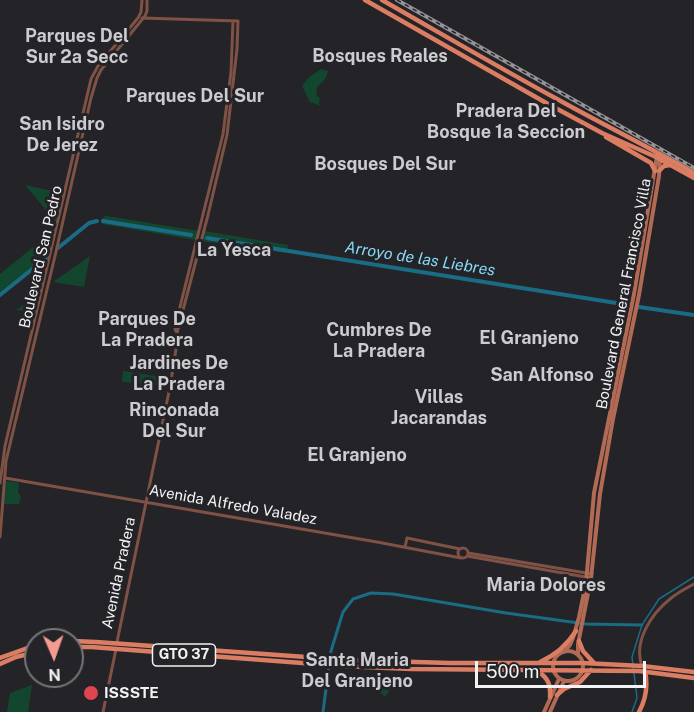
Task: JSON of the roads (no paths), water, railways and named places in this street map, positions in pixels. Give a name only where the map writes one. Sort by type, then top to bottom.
[{"type":"main road","points":[[365,0],[602,133],[694,173]]},
{"type":"main road","points":[[382,0],[610,128],[694,178]]},
{"type":"main road","points":[[503,77],[507,76],[507,71]]},
{"type":"main road","points":[[514,84],[513,78],[519,78]]},
{"type":"main road","points":[[602,133],[651,164],[657,171],[664,166],[671,165]]},
{"type":"main road","name":"Boulevard General Francisco Villa","points":[[580,657],[578,655],[581,620],[600,494],[659,157]]},
{"type":"main road","name":"Boulevard General Francisco Villa","points":[[553,663],[571,643],[581,620]]},
{"type":"main road","points":[[535,663],[557,653],[569,641],[576,629]]},
{"type":"main road","points":[[579,641],[584,653],[597,664]]},
{"type":"main road","name":"GTO 37","points":[[84,642],[327,662]]},
{"type":"main road","name":"GTO 37","points":[[84,647],[116,646],[123,650],[327,662],[583,663],[694,672]]},
{"type":"main road","points":[[0,658],[24,649]]},
{"type":"main road","points":[[114,656],[123,650]]},
{"type":"main road","points":[[553,663],[553,670],[562,680],[575,680],[579,676],[583,663],[580,657],[574,653],[564,652]]},
{"type":"main road","points":[[0,664],[24,656]]},
{"type":"main road","name":"GTO 37","points":[[334,662],[411,669],[591,670],[625,668]]},
{"type":"main road","points":[[641,669],[646,687]]},
{"type":"main road","name":"GTO 37","points":[[641,669],[694,678]]},
{"type":"main road","points":[[536,670],[548,680],[550,697]]},
{"type":"main road","points":[[557,695],[580,682],[591,670]]},
{"type":"main road","points":[[639,712],[644,701],[646,687],[656,673]]},
{"type":"main road","points":[[550,712],[562,680]]},
{"type":"main road","points":[[544,712],[550,697],[562,680]]},
{"type":"street","points":[[142,0],[138,18],[143,19]]},
{"type":"street","name":"Boulevard San Pedro","points":[[0,537],[5,446],[50,258],[57,248],[72,176],[97,78],[106,63],[143,19],[147,11],[147,0]]},
{"type":"street","name":"Boulevard San Pedro","points":[[0,483],[91,79],[98,66],[138,18]]},
{"type":"street","name":"Avenida Pradera","points":[[103,712],[170,387],[177,315],[223,134],[236,21],[143,19]]},
{"type":"street","points":[[42,238],[49,237],[54,241]]},
{"type":"street","name":"Avenida Alfredo Valadez","points":[[3,477],[461,558]]},
{"type":"street","points":[[405,547],[407,538],[466,549],[468,554]]},
{"type":"street","points":[[460,549],[458,554],[461,558],[465,558],[468,554]]},
{"type":"street","points":[[468,554],[589,576]]},
{"type":"street","points":[[641,669],[640,645],[644,632],[652,619],[667,601],[694,584]]},
{"type":"waterway","name":"Arroyo de las Liebres","points":[[58,248],[89,223],[97,221]]},
{"type":"waterway","name":"Arroyo de las Liebres","points":[[103,221],[191,235]]},
{"type":"waterway","name":"Arroyo de las Liebres","points":[[207,238],[629,305]]},
{"type":"waterway","name":"Arroyo de las Liebres","points":[[0,295],[46,258]]},
{"type":"waterway","name":"Arroyo de las Liebres","points":[[639,307],[694,315]]},
{"type":"waterway","points":[[632,712],[637,698],[632,657],[642,625],[659,599],[694,577]]},
{"type":"waterway","points":[[323,712],[331,651],[343,612],[353,599],[371,593],[393,594],[586,624],[642,625]]},
{"type":"railway","points":[[397,0],[694,168]]},
{"type":"place","name":"ISSSTE","points":[[91,693]]},
{"type":"district","name":"Parques Del Sur 2a Secc","points":[[77,46]]},
{"type":"district","name":"Bosques Reales","points":[[380,56]]},
{"type":"district","name":"Parques Del Sur","points":[[195,96]]},
{"type":"district","name":"Pradera Del Bosque 1a Seccion","points":[[506,121]]},
{"type":"district","name":"San Isidro De Jerez","points":[[62,134]]},
{"type":"district","name":"Bosques Del Sur","points":[[385,164]]},
{"type":"district","name":"La Yesca","points":[[234,250]]},
{"type":"district","name":"Parques De La Pradera","points":[[147,329]]},
{"type":"district","name":"El Granjeno","points":[[529,338]]},
{"type":"district","name":"Cumbres De La Pradera","points":[[379,340]]},
{"type":"district","name":"Jardines De La Pradera","points":[[179,373]]},
{"type":"district","name":"San Alfonso","points":[[542,375]]},
{"type":"district","name":"Villas Jacarandas","points":[[439,407]]},
{"type":"district","name":"Rinconada Del Sur","points":[[174,420]]},
{"type":"district","name":"El Granjeno","points":[[357,455]]},
{"type":"district","name":"Maria Dolores","points":[[546,585]]},
{"type":"district","name":"Santa Maria Del Granjeno","points":[[357,670]]}]
